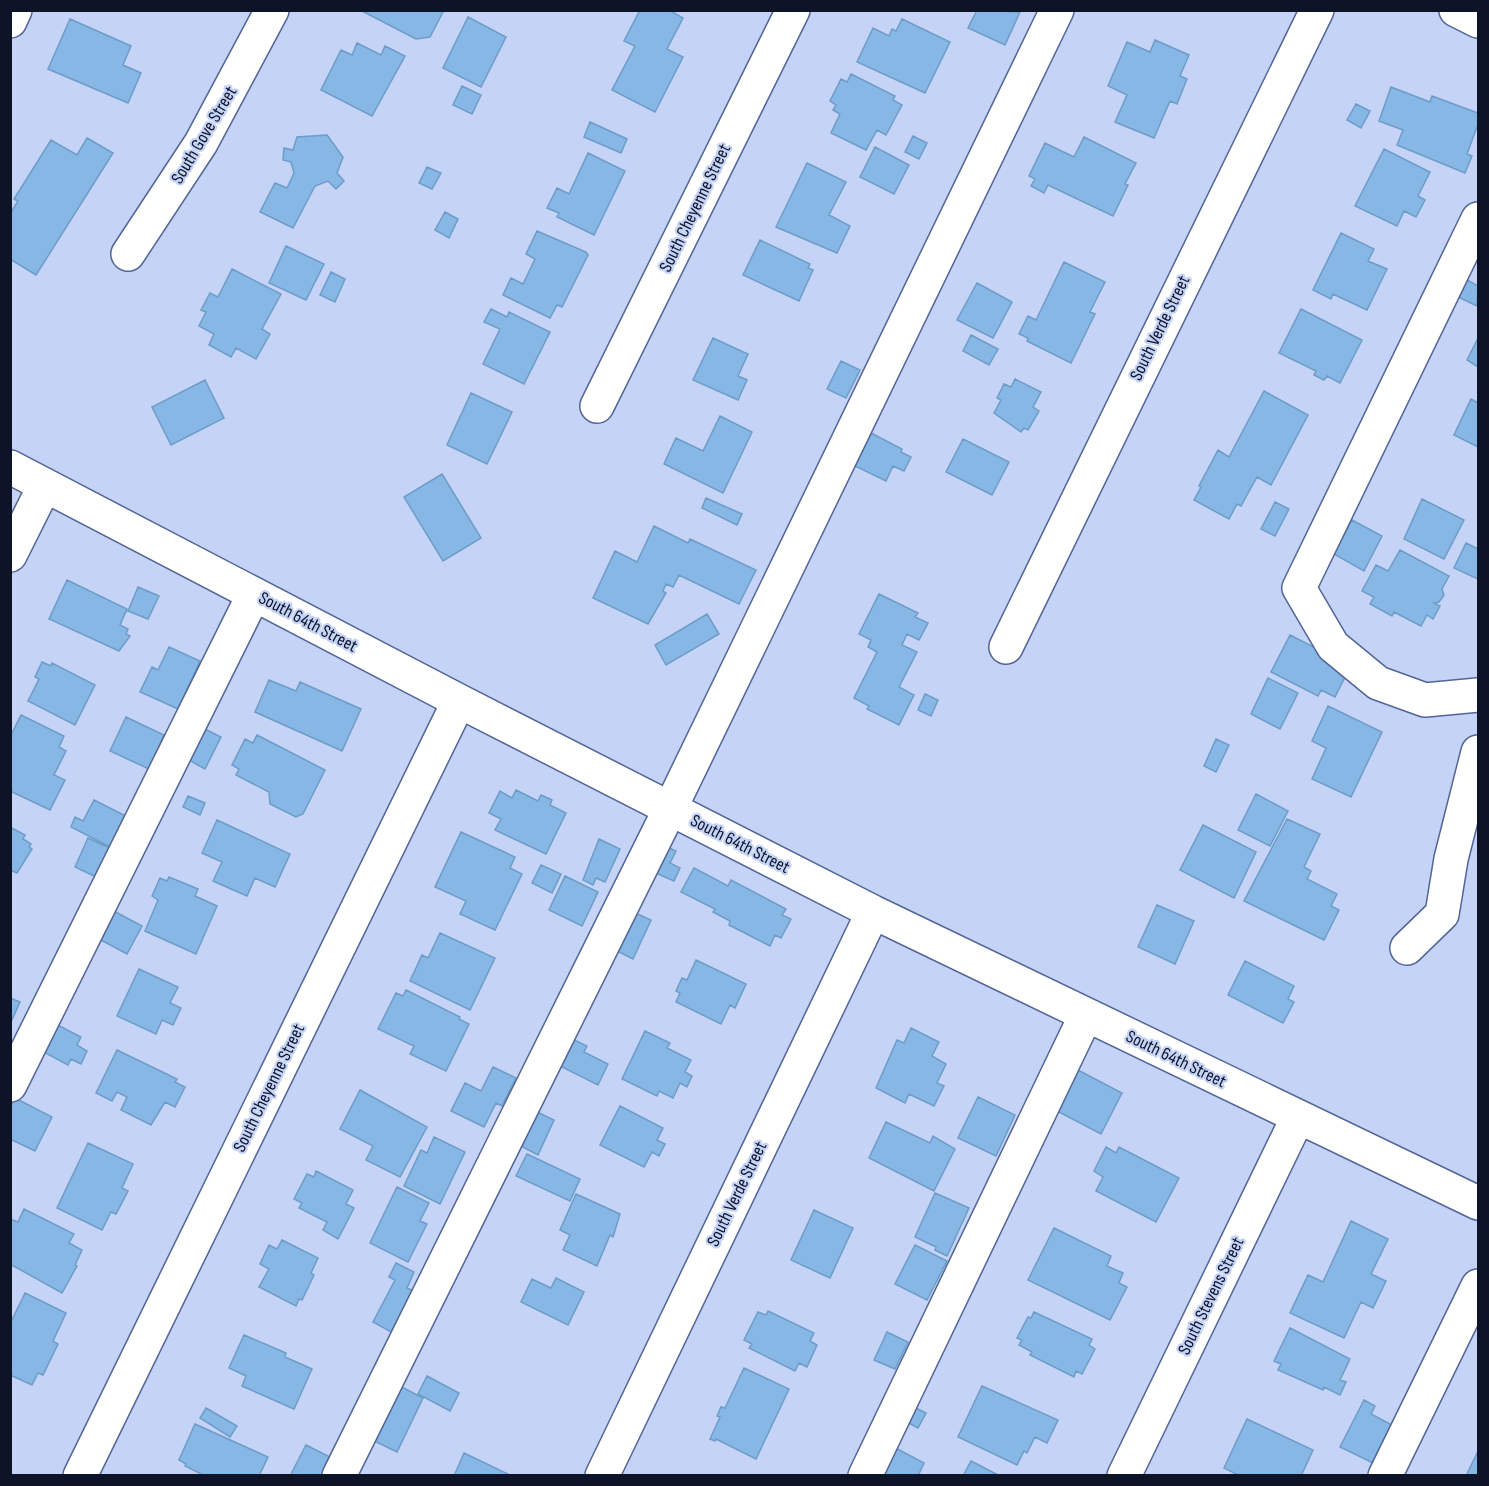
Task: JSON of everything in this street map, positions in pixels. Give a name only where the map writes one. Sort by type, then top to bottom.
[{"type":"street","points":[[10,21],[15,10]]},
{"type":"street","name":"South Gove Street","points":[[128,254],[201,143],[272,10]]},
{"type":"street","name":"South Cheyenne Street","points":[[597,406],[793,10]]},
{"type":"street","points":[[339,1476],[670,809],[1057,10]]},
{"type":"street","name":"South Verde Street","points":[[1006,646],[1317,10]]},
{"type":"street","points":[[1456,10],[1479,21]]},
{"type":"street","points":[[1479,219],[1299,588],[1334,646],[1378,683],[1425,700],[1479,695]]},
{"type":"street","name":"South 64th Street","points":[[10,467],[459,701],[873,912],[1479,1203]]},
{"type":"street","points":[[10,555],[45,485]]},
{"type":"street","points":[[10,1085],[254,594]]},
{"type":"street","name":"South Cheyenne Street","points":[[80,1476],[459,701]]},
{"type":"street","points":[[1407,948],[1442,914],[1451,859],[1476,758]]},
{"type":"street","name":"South Verde Street","points":[[602,1476],[873,912]]},
{"type":"street","points":[[865,1476],[1086,1015]]},
{"type":"street","name":"South Stevens Street","points":[[1124,1476],[1298,1118]]},
{"type":"street","points":[[1385,1476],[1479,1286]]},
{"type":"building","points":[[444,10],[430,37],[416,39],[362,11]]},
{"type":"building","points":[[640,10],[669,10],[683,18],[667,49],[683,57],[655,112],[612,90],[635,46],[624,41]]},
{"type":"building","points":[[977,10],[1020,12],[1005,45],[968,28]]},
{"type":"building","points":[[468,17],[506,37],[481,87],[443,68]]},
{"type":"building","points":[[70,19],[131,46],[123,65],[141,73],[128,103],[48,69]]},
{"type":"building","points":[[902,19],[950,42],[925,93],[857,62],[873,28],[889,36],[892,29],[896,31]]},
{"type":"building","points":[[1155,40],[1189,55],[1180,76],[1187,79],[1177,104],[1170,101],[1154,138],[1115,122],[1127,95],[1108,86],[1127,42],[1150,52]]},
{"type":"building","points":[[357,43],[381,55],[385,46],[405,56],[372,116],[321,90],[341,50],[352,55]]},
{"type":"building","points":[[851,74],[895,96],[893,100],[902,105],[886,135],[877,130],[866,150],[831,133],[840,114],[833,110],[836,105],[830,101],[841,79],[847,82]]},
{"type":"building","points":[[462,86],[481,95],[472,114],[453,105]]},
{"type":"building","points":[[1391,87],[1430,102],[1432,96],[1478,113],[1478,124],[1467,154],[1472,156],[1465,173],[1397,145],[1403,130],[1379,121]]},
{"type":"building","points":[[1356,104],[1370,111],[1361,128],[1347,120]]},
{"type":"building","points":[[590,122],[627,139],[621,153],[584,137]]},
{"type":"building","points":[[327,135],[343,157],[337,173],[344,181],[336,189],[328,181],[315,186],[293,228],[260,212],[275,183],[287,188],[294,173],[291,162],[283,160],[284,148],[293,150],[297,137]]},
{"type":"building","points":[[913,136],[927,143],[919,159],[905,152]]},
{"type":"building","points":[[1084,137],[1136,163],[1113,216],[1048,185],[1044,193],[1031,186],[1035,179],[1029,176],[1045,143],[1074,157]]},
{"type":"building","points":[[87,138],[113,153],[36,275],[10,259],[10,214],[18,201],[14,199],[51,140],[77,155]]},
{"type":"building","points":[[875,147],[909,165],[894,194],[860,177]]},
{"type":"building","points":[[1384,149],[1430,172],[1418,196],[1425,200],[1416,217],[1404,211],[1397,226],[1355,206]]},
{"type":"building","points":[[588,153],[625,171],[594,235],[557,217],[559,213],[547,208],[557,188],[569,194]]},
{"type":"building","points":[[807,163],[846,182],[829,215],[850,226],[837,253],[776,227]]},
{"type":"building","points":[[427,167],[441,173],[432,189],[419,183]]},
{"type":"building","points":[[445,212],[458,219],[449,238],[435,230]]},
{"type":"building","points":[[537,231],[586,252],[588,255],[562,307],[557,305],[550,318],[503,295],[511,278],[523,284],[535,259],[526,254]]},
{"type":"building","points":[[1341,233],[1374,249],[1368,261],[1387,269],[1367,310],[1333,294],[1331,299],[1313,290]]},
{"type":"building","points":[[760,240],[810,264],[808,268],[813,270],[799,301],[743,275]]},
{"type":"building","points":[[286,246],[324,264],[306,300],[269,283]]},
{"type":"building","points":[[1064,262],[1105,282],[1090,312],[1095,314],[1071,363],[1027,341],[1028,338],[1019,334],[1028,316],[1036,320]]},
{"type":"building","points":[[232,269],[281,294],[262,329],[270,334],[256,359],[236,348],[231,357],[209,345],[214,334],[199,326],[206,312],[201,310],[210,293],[218,297]]},
{"type":"building","points":[[331,272],[345,279],[335,302],[320,295]]},
{"type":"building","points":[[1467,280],[1478,286],[1477,306],[1458,297]]},
{"type":"building","points":[[977,283],[1012,302],[993,338],[957,320]]},
{"type":"building","points":[[491,309],[507,317],[509,312],[550,332],[524,384],[483,364],[500,329],[484,322]]},
{"type":"building","points":[[1301,309],[1362,340],[1340,383],[1327,376],[1324,380],[1314,375],[1316,371],[1279,353]]},
{"type":"building","points":[[971,335],[998,349],[989,365],[963,351]]},
{"type":"building","points":[[713,338],[748,354],[738,376],[747,380],[738,400],[693,380]]},
{"type":"building","points":[[1478,338],[1478,367],[1467,360]]},
{"type":"building","points":[[841,361],[860,370],[846,398],[827,389]]},
{"type":"building","points":[[1015,379],[1041,392],[1033,407],[1039,411],[1028,430],[1024,428],[1021,432],[994,413],[1001,400],[997,398],[1004,384],[1011,387]]},
{"type":"building","points":[[205,380],[224,418],[171,445],[152,407]]},
{"type":"building","points":[[1264,391],[1308,415],[1271,485],[1257,477],[1241,506],[1237,504],[1229,519],[1194,500],[1218,450],[1229,457]]},
{"type":"building","points":[[471,393],[512,412],[487,464],[447,445]]},
{"type":"building","points":[[1471,399],[1478,403],[1478,447],[1454,435]]},
{"type":"building","points":[[720,416],[752,432],[723,493],[664,464],[676,438],[703,451]]},
{"type":"building","points":[[871,433],[902,449],[901,452],[911,457],[904,471],[893,466],[886,481],[855,466]]},
{"type":"building","points":[[963,439],[1009,462],[992,495],[946,472]]},
{"type":"building","points":[[442,474],[481,538],[443,561],[404,497]]},
{"type":"building","points":[[706,498],[742,514],[737,525],[702,508]]},
{"type":"building","points":[[1422,499],[1464,520],[1444,559],[1404,539]]},
{"type":"building","points":[[1275,502],[1289,509],[1275,536],[1261,529]]},
{"type":"building","points":[[1352,520],[1382,536],[1364,571],[1334,554]]},
{"type":"building","points":[[654,526],[688,543],[690,539],[756,570],[739,604],[679,575],[673,587],[666,584],[663,591],[666,593],[648,624],[593,598],[615,551],[637,562]]},
{"type":"building","points":[[1466,543],[1478,549],[1478,579],[1454,568]]},
{"type":"building","points":[[1400,550],[1449,576],[1442,589],[1444,595],[1439,602],[1434,603],[1440,606],[1433,619],[1427,615],[1421,626],[1394,612],[1392,616],[1370,604],[1374,597],[1362,591],[1376,565],[1388,571]]},
{"type":"building","points":[[67,580],[127,609],[120,625],[128,629],[126,634],[130,636],[119,651],[49,619]]},
{"type":"building","points":[[138,587],[159,596],[148,619],[128,611]]},
{"type":"building","points":[[879,594],[918,613],[915,617],[928,623],[919,640],[907,634],[902,645],[917,652],[899,687],[914,695],[899,725],[867,709],[869,706],[854,698],[877,652],[868,647],[871,640],[859,634]]},
{"type":"building","points":[[707,614],[719,634],[666,665],[655,645]]},
{"type":"building","points":[[1290,635],[1337,659],[1347,673],[1335,697],[1321,690],[1318,696],[1271,672]]},
{"type":"building","points":[[169,647],[200,661],[178,709],[140,692],[152,667],[158,670]]},
{"type":"building","points":[[42,662],[51,666],[52,663],[95,685],[75,725],[28,701],[39,679],[35,677]]},
{"type":"building","points":[[1268,678],[1298,693],[1280,729],[1251,714]]},
{"type":"building","points":[[269,680],[296,691],[300,682],[361,709],[342,751],[255,712]]},
{"type":"building","points":[[925,694],[938,700],[931,716],[918,710]]},
{"type":"building","points":[[1328,706],[1382,732],[1351,797],[1312,779],[1326,748],[1312,741]]},
{"type":"building","points":[[21,715],[64,736],[59,747],[66,751],[54,775],[65,780],[50,810],[10,791],[10,737]]},
{"type":"building","points":[[126,717],[164,735],[149,769],[110,751]]},
{"type":"building","points":[[195,724],[221,737],[205,769],[180,755]]},
{"type":"building","points":[[257,735],[325,770],[303,814],[296,817],[270,804],[269,792],[236,775],[239,769],[232,765],[245,739],[253,743]]},
{"type":"building","points":[[1216,739],[1229,745],[1216,772],[1204,766]]},
{"type":"building","points":[[516,790],[538,801],[541,795],[552,800],[550,805],[566,813],[546,854],[495,830],[501,819],[489,813],[500,791],[512,798]]},
{"type":"building","points":[[1256,794],[1288,811],[1270,846],[1238,830]]},
{"type":"building","points":[[188,796],[205,803],[200,815],[183,807]]},
{"type":"building","points":[[94,800],[126,816],[110,847],[71,827],[75,817],[83,821]]},
{"type":"building","points":[[1287,819],[1320,834],[1304,867],[1311,871],[1307,879],[1337,894],[1331,906],[1339,910],[1324,940],[1244,901]]},
{"type":"building","points":[[217,820],[290,854],[275,887],[255,878],[247,896],[213,881],[222,862],[202,853]]},
{"type":"building","points":[[1203,825],[1256,852],[1234,898],[1180,870]]},
{"type":"building","points":[[10,827],[25,835],[23,839],[31,844],[29,847],[32,849],[17,873],[10,870]]},
{"type":"building","points":[[461,832],[515,857],[510,868],[522,874],[495,930],[460,914],[466,901],[435,887]]},
{"type":"building","points":[[88,838],[110,848],[96,877],[75,867]]},
{"type":"building","points":[[599,839],[620,849],[605,882],[596,878],[593,885],[583,880]]},
{"type":"building","points":[[659,843],[676,851],[670,863],[680,868],[674,881],[647,869]]},
{"type":"building","points":[[541,865],[561,874],[552,893],[532,883]]},
{"type":"building","points":[[694,868],[728,886],[731,880],[786,909],[782,915],[791,919],[781,938],[775,935],[770,946],[729,925],[730,921],[713,912],[715,909],[681,892]]},
{"type":"building","points":[[565,876],[598,892],[582,926],[549,910]]},
{"type":"building","points":[[169,877],[198,889],[195,896],[217,906],[196,954],[145,931],[158,900],[152,896],[160,878],[167,881]]},
{"type":"building","points":[[1157,905],[1194,921],[1175,964],[1138,947]]},
{"type":"building","points":[[112,910],[142,926],[127,954],[97,938]]},
{"type":"building","points":[[631,911],[651,920],[633,959],[613,949]]},
{"type":"building","points":[[440,933],[495,958],[470,1010],[410,981],[422,955],[428,958]]},
{"type":"building","points":[[696,960],[746,984],[735,1008],[730,1005],[721,1024],[676,1002],[680,993],[676,991],[682,978],[687,980]]},
{"type":"building","points":[[1245,961],[1294,986],[1288,999],[1294,1002],[1283,1023],[1228,995]]},
{"type":"building","points":[[139,969],[178,987],[170,1003],[181,1008],[173,1025],[162,1020],[156,1034],[117,1016]]},
{"type":"building","points":[[406,990],[460,1017],[459,1019],[469,1024],[446,1071],[410,1054],[414,1046],[378,1029],[396,993],[403,996]]},
{"type":"building","points":[[10,998],[20,1002],[12,1020],[10,1019]]},
{"type":"building","points":[[52,1022],[81,1037],[77,1045],[87,1051],[81,1064],[71,1059],[68,1065],[38,1049]]},
{"type":"building","points":[[911,1028],[939,1042],[932,1056],[946,1064],[937,1083],[944,1086],[934,1106],[909,1094],[905,1103],[876,1088],[897,1040],[904,1043]]},
{"type":"building","points":[[645,1031],[670,1043],[667,1048],[691,1060],[685,1072],[692,1076],[687,1087],[680,1083],[673,1098],[659,1091],[657,1096],[622,1079]]},
{"type":"building","points":[[568,1037],[587,1046],[584,1052],[608,1064],[598,1085],[554,1063]]},
{"type":"building","points":[[117,1050],[177,1079],[175,1082],[185,1087],[175,1107],[165,1102],[151,1125],[121,1110],[127,1097],[117,1092],[112,1101],[96,1093]]},
{"type":"building","points":[[493,1067],[516,1078],[502,1106],[496,1103],[484,1127],[451,1111],[465,1083],[481,1091]]},
{"type":"building","points":[[1076,1069],[1122,1093],[1101,1134],[1055,1110]]},
{"type":"building","points":[[360,1090],[427,1127],[400,1177],[366,1160],[373,1146],[340,1129]]},
{"type":"building","points":[[978,1097],[1015,1115],[996,1156],[958,1138]]},
{"type":"building","points":[[15,1098],[52,1117],[35,1151],[10,1139],[10,1108]]},
{"type":"building","points":[[620,1106],[663,1128],[657,1140],[665,1144],[659,1156],[652,1152],[644,1167],[600,1145]]},
{"type":"building","points":[[531,1109],[554,1120],[538,1155],[515,1143]]},
{"type":"building","points":[[886,1122],[930,1143],[933,1136],[955,1149],[934,1191],[869,1158]]},
{"type":"building","points":[[434,1137],[465,1152],[440,1204],[404,1186],[421,1150],[427,1153]]},
{"type":"building","points":[[88,1143],[133,1164],[122,1188],[128,1191],[116,1214],[111,1212],[102,1230],[57,1208]]},
{"type":"building","points":[[1106,1147],[1116,1153],[1119,1147],[1179,1178],[1156,1222],[1096,1191],[1103,1177],[1094,1171]]},
{"type":"building","points":[[527,1154],[580,1179],[570,1201],[516,1176]]},
{"type":"building","points":[[316,1171],[353,1190],[346,1204],[354,1208],[338,1239],[323,1230],[327,1222],[299,1208],[302,1203],[294,1199],[307,1174],[314,1177]]},
{"type":"building","points":[[397,1187],[429,1203],[420,1221],[427,1224],[408,1262],[370,1243]]},
{"type":"building","points":[[935,1193],[969,1208],[947,1256],[935,1250],[936,1247],[915,1237]]},
{"type":"building","points":[[576,1194],[620,1214],[613,1237],[610,1235],[597,1266],[563,1250],[570,1235],[560,1230]]},
{"type":"building","points":[[24,1209],[74,1234],[69,1243],[82,1250],[75,1265],[77,1266],[62,1293],[10,1264],[10,1219],[18,1222]]},
{"type":"building","points":[[814,1210],[853,1228],[830,1278],[791,1260]]},
{"type":"building","points":[[1351,1221],[1388,1239],[1371,1274],[1386,1281],[1373,1308],[1361,1302],[1344,1338],[1290,1313],[1308,1275],[1323,1282]]},
{"type":"building","points":[[1054,1228],[1111,1256],[1107,1266],[1123,1273],[1119,1283],[1127,1287],[1110,1320],[1028,1280]]},
{"type":"building","points":[[282,1240],[318,1258],[311,1273],[314,1275],[302,1300],[299,1299],[296,1306],[259,1287],[269,1269],[260,1264],[269,1245],[277,1249]]},
{"type":"building","points":[[915,1245],[947,1261],[927,1300],[895,1284]]},
{"type":"building","points":[[396,1263],[414,1272],[407,1288],[414,1291],[393,1333],[373,1322],[395,1280],[389,1277]]},
{"type":"building","points":[[556,1278],[584,1292],[568,1325],[521,1302],[532,1279],[551,1288]]},
{"type":"building","points":[[25,1293],[66,1313],[53,1341],[58,1344],[43,1375],[38,1373],[32,1385],[10,1375],[10,1324]]},
{"type":"building","points":[[768,1311],[814,1333],[810,1341],[817,1345],[807,1367],[799,1363],[795,1371],[749,1348],[752,1344],[744,1340],[758,1312],[766,1315]]},
{"type":"building","points":[[1034,1312],[1092,1339],[1089,1345],[1095,1349],[1082,1374],[1076,1371],[1074,1377],[1030,1355],[1032,1352],[1019,1345],[1022,1340],[1017,1338],[1028,1317],[1031,1318]]},
{"type":"building","points":[[1290,1328],[1350,1359],[1340,1380],[1346,1382],[1340,1395],[1278,1370],[1281,1364],[1274,1361]]},
{"type":"building","points":[[887,1332],[908,1342],[895,1369],[874,1360]]},
{"type":"building","points":[[244,1335],[286,1353],[285,1357],[312,1369],[294,1409],[242,1386],[246,1376],[229,1368]]},
{"type":"building","points":[[744,1368],[789,1389],[756,1459],[716,1439],[715,1441],[710,1439],[720,1417],[717,1416],[721,1407],[725,1408]]},
{"type":"building","points":[[427,1376],[459,1393],[450,1411],[418,1394]]},
{"type":"building","points":[[396,1384],[423,1398],[397,1452],[370,1439]]},
{"type":"building","points":[[982,1386],[1058,1420],[1047,1443],[1035,1437],[1027,1453],[1024,1451],[1017,1465],[958,1437]]},
{"type":"building","points":[[1364,1400],[1375,1406],[1371,1414],[1394,1426],[1375,1464],[1340,1447]]},
{"type":"building","points":[[906,1403],[926,1413],[918,1428],[899,1418]]},
{"type":"building","points":[[206,1408],[237,1426],[230,1437],[200,1418]]},
{"type":"building","points":[[1247,1419],[1313,1450],[1301,1476],[1240,1476],[1224,1468]]},
{"type":"building","points":[[195,1424],[268,1457],[259,1476],[205,1476],[185,1466],[186,1464],[179,1460]]},
{"type":"building","points":[[306,1445],[332,1458],[323,1476],[290,1476]]},
{"type":"building","points":[[890,1445],[924,1463],[918,1476],[875,1476]]},
{"type":"building","points":[[1478,1451],[1478,1476],[1466,1476]]},
{"type":"building","points":[[464,1453],[512,1476],[454,1476]]},
{"type":"building","points":[[971,1461],[1000,1476],[963,1476]]}]
